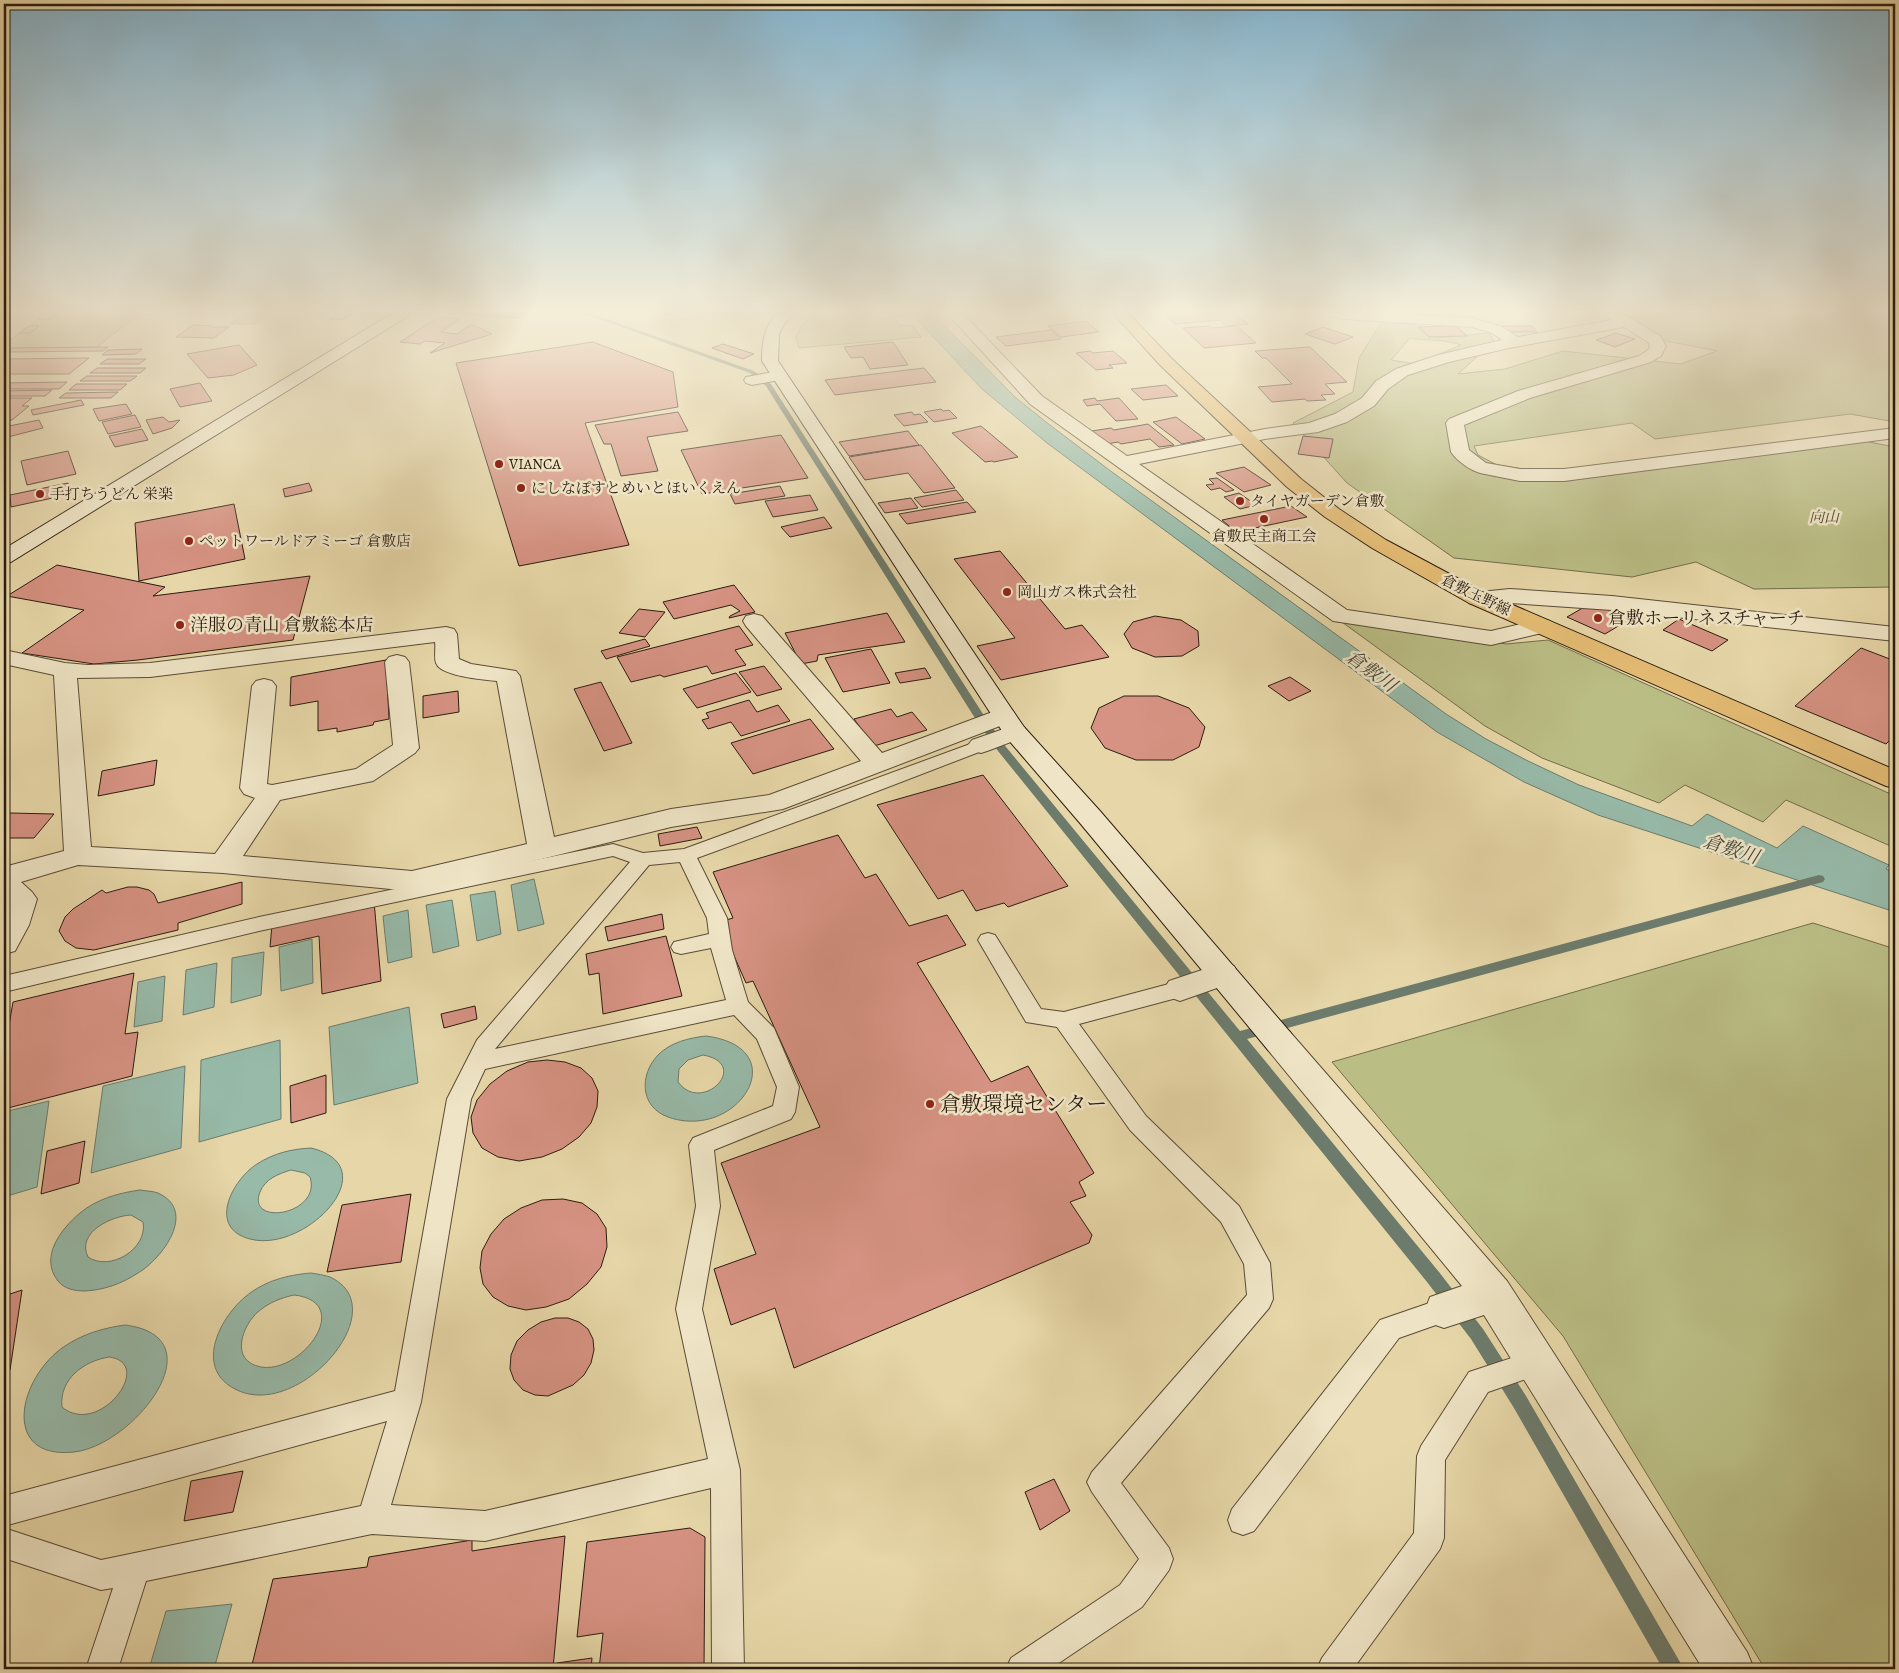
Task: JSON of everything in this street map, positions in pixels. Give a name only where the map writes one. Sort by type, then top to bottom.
[{"type":"main road","name":"倉敷玉野線","points":[[1197,391],[1294,483],[1332,513],[1379,544],[1477,598],[1895,780]]},
{"type":"street","points":[[4,558],[276,391]]},
{"type":"street","points":[[773,391],[994,731],[1199,982],[1268,1027],[1468,1302],[1526,1366],[1730,1669]]},
{"type":"street","points":[[1028,391],[1036,400],[1341,616],[1491,638],[1542,626]]},
{"type":"street","points":[[1123,462],[1246,438],[1312,428],[1341,418],[1368,402],[1377,391]]},
{"type":"street","points":[[1538,391],[1502,402],[1455,423],[1460,452],[1480,467],[1520,474],[1564,475],[1895,433]]},
{"type":"street","points":[[1477,598],[1510,596],[1612,603],[1895,634]]},
{"type":"street","points":[[754,621],[876,763]]},
{"type":"street","points":[[4,657],[65,670],[88,672],[150,670],[446,634],[448,663],[467,670],[508,676],[542,848]]},
{"type":"street","points":[[264,686],[253,788],[271,794],[364,775],[406,748],[397,662]]},
{"type":"street","points":[[65,670],[78,856]]},
{"type":"street","points":[[4,877],[78,856],[223,864],[412,881],[671,818],[774,804],[876,763],[994,731]]},
{"type":"street","points":[[223,864],[271,794]]},
{"type":"street","points":[[4,883],[22,899],[14,925],[4,944]]},
{"type":"lane","points":[[4,984],[259,924],[613,850],[643,859],[686,856],[817,808],[994,731]]},
{"type":"lane","points":[[686,856],[717,918],[720,939],[738,1006],[766,1034],[788,1087],[783,1112],[701,1145],[708,1206],[689,1309],[725,1470],[728,1669]]},
{"type":"lane","points":[[372,1520],[407,1402],[459,1098],[485,1046],[643,859]]},
{"type":"lane","points":[[681,947],[720,939]]},
{"type":"lane","points":[[988,940],[1034,1016],[1064,1020],[1199,982]]},
{"type":"lane","points":[[477,1062],[738,1006]]},
{"type":"lane","points":[[1037,1664],[1131,1596],[1158,1559],[1102,1482],[1260,1299],[1257,1263],[1230,1214],[1138,1123],[1064,1020]]},
{"type":"lane","points":[[1243,1520],[1390,1329],[1468,1302]]},
{"type":"lane","points":[[1333,1669],[1429,1538],[1431,1456],[1479,1382],[1526,1366]]},
{"type":"lane","points":[[4,1511],[407,1402]]},
{"type":"lane","points":[[4,1543],[101,1575],[372,1520],[485,1526],[725,1470]]},
{"type":"lane","points":[[102,1669],[135,1568]]},
{"type":"green space","name":"向山","points":[[1895,391],[1895,422],[1850,414],[1655,439],[1632,423],[1474,446],[1478,455],[1497,465],[1583,478],[1864,441],[1895,447],[1895,587],[1754,589],[1696,562],[1632,577],[1454,558],[1347,483],[1293,423],[1353,392]]},
{"type":"green space","points":[[1335,617],[1506,644],[1548,640],[1895,796],[1895,848],[1786,800],[1763,822],[1685,785],[1659,803],[1542,758],[1485,726]]},
{"type":"green space","points":[[1813,923],[1889,947],[1895,953],[1895,1669],[1765,1669],[1563,1336],[1332,1062]]},
{"type":"water","name":"倉敷川","points":[[984,391],[1009,391],[1046,422],[1112,472],[1446,714],[1486,739],[1579,785],[1692,826],[1707,814],[1777,848],[1803,826],[1889,865],[1886,869],[1895,873],[1895,912],[1598,815],[1524,782],[1437,732],[1047,443]]},
{"type":"water","points":[[534,879],[544,924],[518,931],[511,885]]},
{"type":"water","points":[[495,891],[501,934],[477,941],[470,895]]},
{"type":"water","points":[[452,900],[459,946],[433,953],[426,905]]},
{"type":"water","points":[[408,910],[412,957],[388,963],[383,916]]},
{"type":"water","points":[[312,939],[313,983],[281,991],[279,947]]},
{"type":"water","points":[[264,952],[261,995],[231,1003],[232,958]]},
{"type":"water","points":[[217,963],[214,1007],[183,1015],[186,970]]},
{"type":"water","points":[[165,976],[162,1021],[134,1027],[138,982]]},
{"type":"water","points":[[409,1007],[418,1083],[334,1105],[329,1027]]},
{"type":"water","points":[[706,1036],[733,1044],[748,1057],[752,1073],[747,1090],[735,1106],[716,1117],[693,1121],[668,1117],[652,1106],[645,1090],[645,1081],[652,1063],[663,1051],[680,1041]],"holes":[[[703,1055],[717,1060],[723,1068],[723,1076],[718,1084],[709,1090],[699,1093],[688,1091],[678,1082],[679,1069],[688,1060]]]},
{"type":"water","points":[[280,1040],[281,1119],[199,1142],[201,1060]]},
{"type":"water","points":[[185,1066],[181,1148],[91,1173],[103,1086]]},
{"type":"water","points":[[49,1101],[37,1187],[4,1197],[4,1112]]},
{"type":"water","points":[[311,1148],[333,1158],[342,1172],[340,1189],[330,1206],[314,1222],[294,1234],[272,1240],[250,1239],[237,1233],[229,1225],[227,1215],[228,1203],[239,1181],[248,1171],[263,1160],[283,1152]],"holes":[[[291,1170],[305,1173],[310,1177],[311,1190],[305,1200],[296,1208],[284,1212],[273,1213],[264,1210],[259,1203],[260,1192],[269,1180]]]},
{"type":"water","points":[[132,1191],[156,1192],[170,1201],[175,1211],[176,1223],[165,1246],[147,1266],[132,1277],[119,1283],[106,1288],[85,1291],[63,1286],[53,1272],[51,1263],[52,1253],[60,1235],[80,1213],[93,1204],[108,1197]],"holes":[[[131,1215],[143,1222],[143,1232],[140,1241],[126,1255],[107,1262],[97,1261],[88,1257],[87,1240],[98,1227],[115,1218]]]},
{"type":"water","points":[[311,1273],[330,1277],[348,1292],[352,1312],[346,1334],[332,1356],[311,1376],[287,1389],[262,1395],[237,1390],[224,1381],[216,1370],[214,1358],[219,1331],[226,1318],[252,1291],[276,1280]],"holes":[[[294,1295],[312,1300],[320,1310],[321,1323],[316,1336],[306,1349],[292,1360],[277,1366],[261,1367],[245,1358],[242,1350],[244,1333],[253,1317],[259,1311],[267,1305]]]},
{"type":"water","points":[[125,1325],[153,1334],[165,1349],[166,1369],[157,1391],[141,1412],[120,1431],[97,1445],[74,1452],[50,1451],[35,1443],[26,1430],[24,1414],[28,1395],[36,1377],[49,1360],[65,1346],[86,1335]],"holes":[[[109,1357],[122,1362],[127,1372],[125,1384],[117,1396],[106,1406],[92,1413],[77,1414],[62,1407],[62,1397],[65,1388],[69,1380],[82,1367]]]},
{"type":"water","points":[[232,1604],[214,1669],[149,1669],[166,1611]]},
{"type":"building","points":[[4,391],[51,391],[45,396],[4,396]]},
{"type":"building","points":[[171,391],[205,391],[212,401],[180,407]]},
{"type":"building","points":[[465,391],[676,391],[678,407],[585,423],[629,545],[519,566]]},
{"type":"building","points":[[832,391],[866,391],[835,395]]},
{"type":"building","points":[[1133,391],[1173,391],[1178,396],[1143,400]]},
{"type":"building","points":[[1262,391],[1332,391],[1335,394],[1321,395],[1326,400],[1307,401],[1305,399],[1272,402]]},
{"type":"building","points":[[118,392],[111,398],[59,398],[66,393]]},
{"type":"building","points":[[4,398],[32,398],[22,406],[29,406],[12,420],[4,421]]},
{"type":"building","points":[[1095,398],[1097,401],[1119,398],[1138,419],[1116,421],[1100,404],[1087,406],[1083,400]]},
{"type":"building","points":[[81,400],[84,405],[33,415],[31,410]]},
{"type":"building","points":[[126,404],[132,414],[99,421],[93,409]]},
{"type":"building","points":[[941,409],[943,411],[949,410],[957,418],[934,422],[924,412]]},
{"type":"building","points":[[678,412],[688,431],[647,437],[658,471],[621,476],[611,444],[604,444],[595,425]]},
{"type":"building","points":[[912,412],[914,415],[920,414],[928,422],[904,426],[894,415]]},
{"type":"building","points":[[135,415],[141,427],[108,434],[102,422]]},
{"type":"building","points":[[163,417],[169,422],[180,420],[172,428],[153,434],[146,420]]},
{"type":"building","points":[[1176,417],[1205,439],[1182,444],[1153,422]]},
{"type":"building","points":[[39,420],[43,428],[4,438],[4,427]]},
{"type":"building","points":[[1148,424],[1174,445],[1159,447],[1150,439],[1121,444],[1118,442],[1107,444],[1092,431],[1111,428],[1114,430]]},
{"type":"building","points":[[981,426],[1018,457],[985,462],[952,433]]},
{"type":"building","points":[[142,429],[148,440],[115,447],[109,436]]},
{"type":"building","points":[[908,431],[919,445],[849,456],[839,442]]},
{"type":"building","points":[[781,435],[808,478],[702,494],[681,450]]},
{"type":"building","points":[[1303,436],[1333,439],[1329,458],[1298,454]]},
{"type":"building","points":[[921,445],[955,488],[924,493],[908,473],[865,480],[849,457]]},
{"type":"building","points":[[68,451],[76,474],[27,485],[21,461]]},
{"type":"building","points":[[1244,467],[1271,485],[1244,492],[1216,473]]},
{"type":"building","points":[[1217,478],[1234,490],[1226,492],[1220,488],[1211,490],[1206,485],[1214,484],[1209,479]]},
{"type":"building","name":"手打ちうどん 栄楽","points":[[68,483],[71,494],[11,507],[10,495]]},
{"type":"building","points":[[309,483],[312,491],[285,497],[283,489]]},
{"type":"building","points":[[780,486],[785,496],[735,504],[730,494]]},
{"type":"building","points":[[956,490],[964,500],[922,507],[914,498]]},
{"type":"building","name":"タイヤガーデン倉敷","points":[[1239,493],[1256,505],[1240,509],[1224,497]]},
{"type":"building","points":[[810,495],[818,510],[773,517],[765,501]]},
{"type":"building","points":[[911,498],[918,508],[885,513],[878,503]]},
{"type":"building","points":[[967,502],[976,512],[907,524],[899,514]]},
{"type":"building","name":"ペットワールドアミーゴ 倉敷店","points":[[234,504],[245,559],[139,581],[135,523]]},
{"type":"building","name":"倉敷民主商工会","points":[[1291,506],[1307,517],[1236,532],[1222,520]]},
{"type":"building","points":[[824,517],[832,528],[790,537],[781,527]]},
{"type":"building","name":"岡山ガス株式会社","points":[[1000,551],[1065,629],[1082,625],[1109,657],[1001,680],[977,646],[1015,638],[954,559]]},
{"type":"building","name":"洋服の青山 倉敷総本店","points":[[57,565],[165,587],[153,596],[310,576],[293,640],[94,664],[22,653],[84,610],[7,596]]},
{"type":"building","points":[[734,585],[755,612],[729,618],[740,611],[731,605],[674,619],[663,602]]},
{"type":"building","name":"倉敷ホーリネスチャーチ","points":[[1593,602],[1630,619],[1605,634],[1567,617]]},
{"type":"building","points":[[639,609],[665,612],[645,637],[619,633]]},
{"type":"building","points":[[887,613],[905,642],[818,655],[817,661],[801,664],[785,633]]},
{"type":"building","points":[[1155,616],[1181,620],[1198,631],[1199,646],[1182,656],[1155,657],[1132,648],[1124,634],[1133,622]]},
{"type":"building","points":[[1679,619],[1728,640],[1712,651],[1663,630]]},
{"type":"building","points":[[739,626],[753,645],[735,650],[746,665],[712,674],[707,666],[664,677],[660,675],[631,682],[617,657]]},
{"type":"building","points":[[645,639],[650,646],[606,659],[601,651]]},
{"type":"building","points":[[1861,648],[1895,661],[1895,735],[1886,744],[1795,706]]},
{"type":"building","points":[[871,649],[890,683],[843,692],[825,658]]},
{"type":"building","points":[[386,660],[389,719],[374,722],[373,725],[337,732],[337,728],[318,731],[318,701],[290,706],[291,677]]},
{"type":"building","points":[[764,666],[782,689],[757,696],[739,672]]},
{"type":"building","points":[[925,668],[931,678],[900,683],[895,673]]},
{"type":"building","points":[[736,673],[751,692],[697,708],[683,689]]},
{"type":"building","points":[[1290,677],[1311,691],[1289,701],[1268,686]]},
{"type":"building","points":[[601,682],[632,743],[604,751],[574,689]]},
{"type":"building","points":[[458,691],[459,712],[423,718],[423,696]]},
{"type":"building","points":[[1124,696],[1158,696],[1189,708],[1205,727],[1199,747],[1173,760],[1136,760],[1105,748],[1091,728],[1099,708]]},
{"type":"building","points":[[749,700],[757,712],[778,705],[790,721],[741,736],[731,722],[708,729],[702,720],[709,718],[706,713]]},
{"type":"building","points":[[891,709],[897,717],[912,712],[927,730],[874,746],[854,719]]},
{"type":"building","points":[[810,719],[834,749],[753,774],[731,743]]},
{"type":"building","points":[[157,760],[154,785],[98,796],[102,771]]},
{"type":"building","points":[[983,775],[1068,886],[1008,907],[1004,903],[976,911],[963,890],[938,899],[877,805]]},
{"type":"building","points":[[10,813],[54,814],[34,838],[4,838],[4,820]]},
{"type":"building","points":[[697,827],[702,838],[660,846],[658,834]]},
{"type":"building","name":"倉敷環境センター","points":[[838,835],[865,878],[876,874],[909,926],[947,915],[966,945],[917,963],[991,1082],[1028,1066],[1094,1173],[1079,1182],[1086,1196],[1070,1202],[1092,1235],[1089,1243],[794,1368],[775,1308],[731,1325],[714,1269],[756,1254],[721,1163],[820,1127],[753,981],[746,983],[719,922],[733,918],[713,872]]},
{"type":"building","points":[[242,882],[242,904],[178,923],[178,930],[94,950],[76,948],[65,941],[59,931],[65,917],[73,909],[102,890],[106,893],[128,887],[137,887],[149,890],[154,894],[158,903]]},
{"type":"building","points":[[374,901],[381,981],[322,994],[319,936],[270,947],[272,925]]},
{"type":"building","points":[[662,914],[664,929],[608,941],[605,927]]},
{"type":"building","points":[[666,936],[682,996],[603,1014],[599,973],[589,975],[586,954]]},
{"type":"building","points":[[134,973],[125,1034],[138,1032],[132,1076],[4,1109],[4,1054],[13,1002]]},
{"type":"building","points":[[475,1006],[477,1019],[444,1028],[441,1014]]},
{"type":"building","points":[[547,1060],[565,1062],[581,1068],[592,1078],[598,1091],[597,1107],[591,1123],[579,1137],[562,1149],[542,1157],[519,1161],[498,1157],[482,1148],[473,1133],[471,1117],[477,1100],[490,1084],[507,1071],[528,1062]]},
{"type":"building","points":[[326,1075],[326,1113],[291,1123],[290,1086]]},
{"type":"building","points":[[85,1141],[79,1183],[41,1194],[47,1151]]},
{"type":"building","points":[[411,1194],[401,1262],[327,1272],[342,1205]]},
{"type":"building","points":[[563,1199],[582,1203],[597,1214],[606,1228],[607,1247],[601,1267],[587,1284],[569,1299],[546,1307],[526,1310],[508,1306],[493,1297],[483,1284],[480,1268],[482,1251],[491,1234],[504,1219],[521,1208],[542,1200]]},
{"type":"building","points":[[22,1290],[10,1370],[4,1372],[4,1296]]},
{"type":"building","points":[[555,1318],[568,1318],[579,1322],[588,1329],[593,1339],[594,1350],[591,1363],[584,1375],[573,1385],[548,1396],[535,1395],[523,1390],[514,1380],[510,1369],[511,1355],[517,1341],[528,1330],[541,1322]]},
{"type":"building","points":[[243,1471],[233,1512],[184,1521],[191,1481]]},
{"type":"building","points":[[1054,1479],[1070,1511],[1040,1530],[1025,1492]]},
{"type":"building","points":[[690,1528],[705,1537],[704,1669],[599,1669],[603,1633],[577,1637],[587,1542]]},
{"type":"building","points":[[565,1536],[553,1669],[251,1669],[273,1579],[367,1567],[369,1557],[472,1540],[472,1551]]},
{"type":"building","points":[[592,1658],[591,1669],[556,1669],[557,1663]]},
{"type":"waterway","points":[[773,391],[978,715],[1002,749],[1237,1037]]},
{"type":"waterway","points":[[1237,1037],[1819,879]]},
{"type":"waterway","points":[[1237,1037],[1433,1277],[1477,1334],[1520,1402],[1674,1669]]},
{"type":"place","name":"VIANCA","points":[[499,464]]},
{"type":"place","name":"にしなぽすとめいとほいくえん","points":[[521,488]]},
{"type":"place","name":"手打ちうどん 栄楽","points":[[40,494]]},
{"type":"place","name":"タイヤガーデン倉敷","points":[[1240,501]]},
{"type":"place","name":"倉敷民主商工会","points":[[1264,519]]},
{"type":"place","name":"ペットワールドアミーゴ 倉敷店","points":[[189,541]]},
{"type":"place","name":"岡山ガス株式会社","points":[[1007,592]]},
{"type":"place","name":"倉敷ホーリネスチャーチ","points":[[1598,618]]},
{"type":"place","name":"洋服の青山 倉敷総本店","points":[[180,625]]},
{"type":"place","name":"倉敷環境センター","points":[[930,1104]]}]
